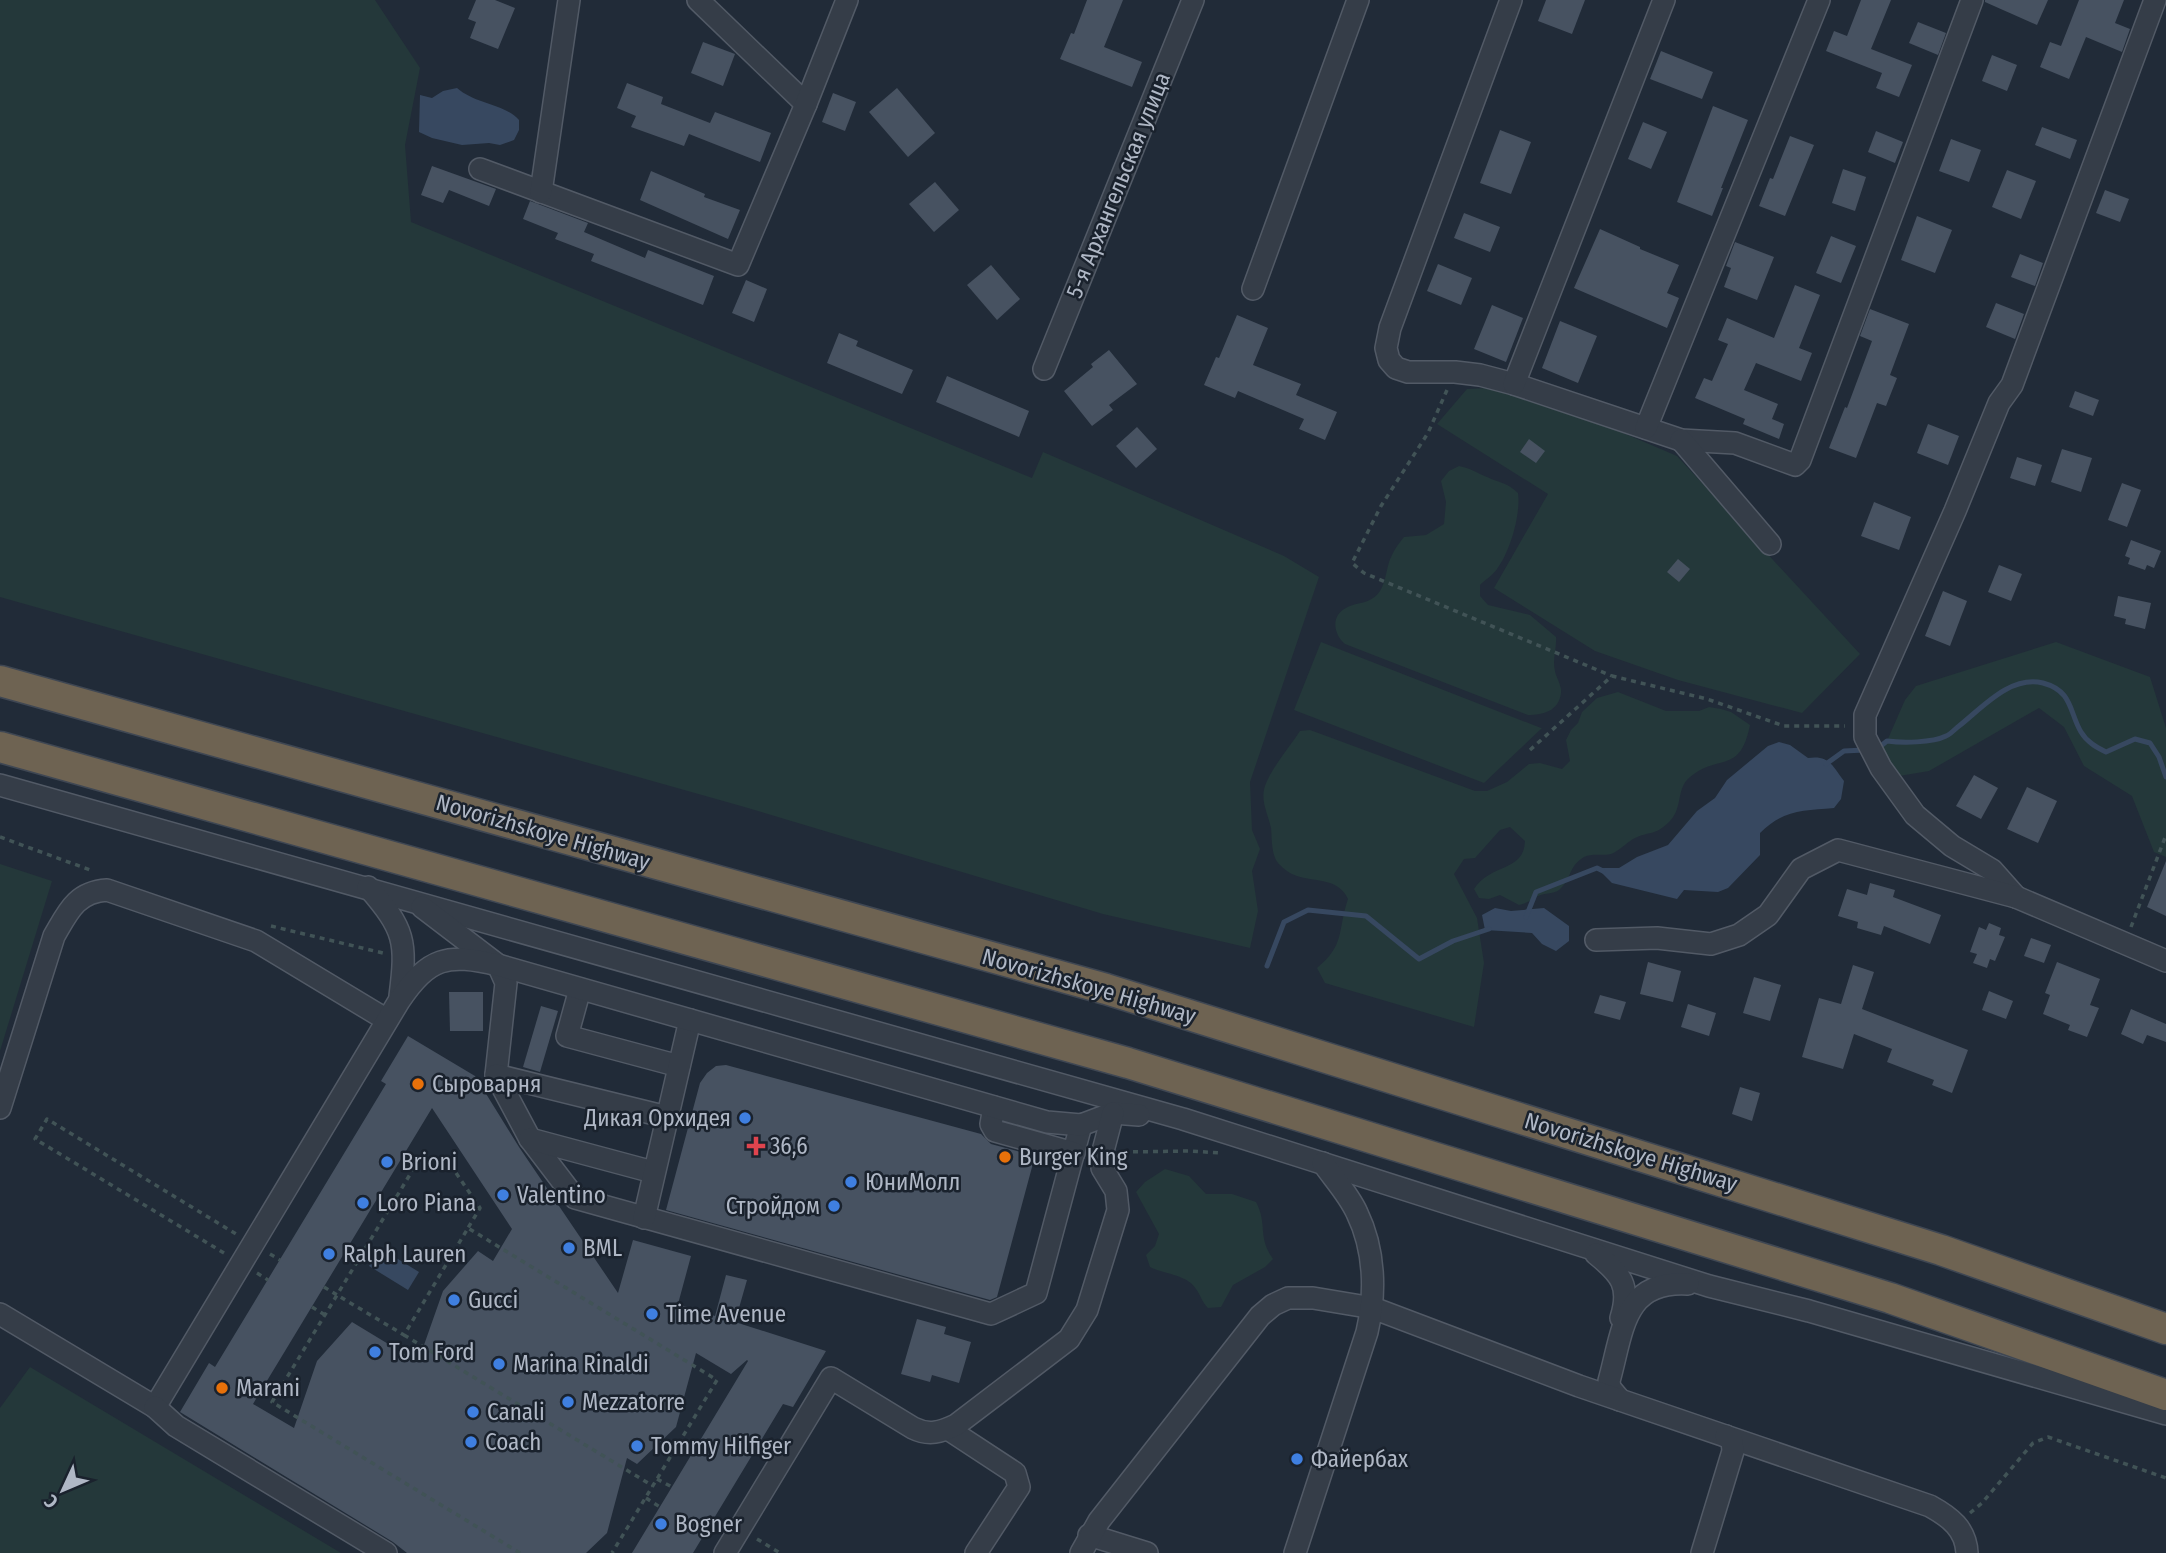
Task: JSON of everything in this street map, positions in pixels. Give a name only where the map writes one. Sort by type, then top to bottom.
[{"type":"highway","name":"Novorizhskoye Highway","points":[[0,681],[1106,989],[1941,1250],[2166,1329]]},
{"type":"highway","points":[[0,747],[1128,1063],[1890,1298],[2166,1395]]},
{"type":"street","points":[[541,192],[569,0]]},
{"type":"street","points":[[698,0],[806,104]]},
{"type":"street","points":[[480,169],[737,265],[847,0]]},
{"type":"street","name":"5-я Архангельская улица","points":[[1044,369],[1193,0]]},
{"type":"street","points":[[1253,289],[1358,0]]},
{"type":"street","points":[[1511,0],[1390,328],[1386,348],[1389,360],[1396,368],[1408,372],[1455,372],[1514,384],[1681,440],[1735,443],[1795,465],[1800,460],[1972,0]]},
{"type":"street","points":[[1514,384],[1664,0]]},
{"type":"street","points":[[1646,428],[1819,0]]},
{"type":"street","points":[[2016,897],[1992,870],[1952,846],[1915,815],[1881,768],[1865,737],[1865,715],[1955,511],[1999,403],[2012,384],[2155,0]]},
{"type":"street","points":[[1681,440],[1770,544]]},
{"type":"street","points":[[0,785],[1183,1119],[1709,1286],[1809,1311],[2166,1414]]},
{"type":"street","points":[[1595,940],[1657,938],[1710,944],[1740,935],[1768,915],[1801,869],[1838,850],[2016,897],[2166,961]]},
{"type":"street","points":[[368,887],[397,922],[405,960],[399,1001]]},
{"type":"street","points":[[0,1108],[54,936],[67,913],[79,899],[92,891],[107,890],[256,941],[387,1020]]},
{"type":"street","points":[[411,899],[498,965],[506,983],[496,1075],[530,1139],[575,1198],[991,1314],[1036,1293],[1081,1125]]},
{"type":"street","points":[[155,1407],[399,1001],[415,977],[435,964],[470,958],[498,965],[1047,1122],[1081,1125],[1113,1113],[1183,1119]]},
{"type":"street","points":[[580,989],[567,1036],[679,1066]]},
{"type":"street","points":[[643,1218],[690,1020]]},
{"type":"street","points":[[496,1075],[667,1117]]},
{"type":"street","points":[[994,1107],[991,1124],[995,1131],[1074,1153]]},
{"type":"street","points":[[725,1553],[831,1378],[921,1432],[938,1433],[956,1426],[1069,1339],[1087,1310],[1118,1210],[1116,1191],[1102,1168],[1102,1151],[1113,1113]]},
{"type":"street","points":[[530,1139],[653,1172]]},
{"type":"street","points":[[1295,1553],[1373,1308],[1374,1286],[1368,1246],[1357,1213],[1323,1163]]},
{"type":"street","points":[[1578,1386],[1596,1385],[1604,1379],[1626,1299],[1624,1284],[1619,1275],[1586,1246]]},
{"type":"street","points":[[1620,1400],[1610,1388],[1609,1381],[1634,1303],[1649,1290],[1665,1284],[1709,1286]]},
{"type":"street","points":[[1147,1553],[1085,1544],[1267,1310],[1288,1298],[1313,1298],[1373,1308],[1578,1386],[1930,1506],[1956,1525],[1964,1536],[1967,1553]]},
{"type":"street","points":[[0,1314],[155,1407],[176,1426],[386,1553]]},
{"type":"street","points":[[948,1429],[1015,1474],[1019,1487],[976,1553]]},
{"type":"street","points":[[1702,1553],[1733,1451],[1732,1441],[1726,1436]]},
{"type":"path","points":[[1455,372],[1428,433],[1381,506],[1352,563],[1364,573],[1612,676],[1707,699],[1784,726],[1846,726],[1865,715]]},
{"type":"path","points":[[1530,750],[1612,676]]},
{"type":"path","points":[[2125,942],[2166,835]]},
{"type":"path","points":[[268,1280],[35,1139],[47,1119],[280,1260]]},
{"type":"path","points":[[1102,1151],[1191,1151],[1230,1156]]},
{"type":"path","points":[[404,1335],[480,1209],[456,1172],[423,1153],[272,1402],[520,1553]]},
{"type":"path","points":[[468,1228],[717,1380],[612,1553]]},
{"type":"path","points":[[324,1287],[653,1486]]},
{"type":"path","points":[[312,1307],[325,1315]]},
{"type":"path","points":[[1956,1525],[1982,1503],[2033,1443],[2048,1437],[2166,1478]]},
{"type":"path","points":[[657,1479],[672,1487]]},
{"type":"path","points":[[646,1498],[660,1507]]},
{"type":"green space","points":[[0,0],[375,0],[420,68],[405,145],[411,222],[1032,478],[1043,452],[1284,556],[1319,577],[1250,782],[1252,830],[1260,849],[1252,871],[1258,911],[1250,948],[1103,914],[741,806],[0,597]]},
{"type":"green space","points":[[1509,387],[1677,456],[1860,654],[1802,713],[1678,680],[1595,651],[1494,588],[1548,494],[1437,424],[1467,389]]},
{"type":"green space","points":[[1459,466],[1507,485],[1518,493],[1518,511],[1510,543],[1497,569],[1480,585],[1480,596],[1488,605],[1530,615],[1556,637],[1554,667],[1561,693],[1554,708],[1545,713],[1528,715],[1345,644],[1336,631],[1336,621],[1341,611],[1368,601],[1380,591],[1390,559],[1404,537],[1426,535],[1444,524],[1446,502],[1441,481],[1449,471]]},
{"type":"green space","points":[[1321,642],[1542,728],[1484,783],[1294,710]]},
{"type":"green space","points":[[2056,642],[2150,677],[2166,728],[2166,857],[2154,852],[2132,796],[2084,766],[2064,727],[2039,708],[1929,771],[1899,776],[1874,751],[1887,741],[1905,700],[1916,686]]},
{"type":"green space","points":[[1618,692],[1666,711],[1699,711],[1709,707],[1731,712],[1750,725],[1746,741],[1734,757],[1700,770],[1690,777],[1683,787],[1674,816],[1665,826],[1633,839],[1611,854],[1584,857],[1576,864],[1560,890],[1519,905],[1500,895],[1489,899],[1479,898],[1474,889],[1481,881],[1513,863],[1523,851],[1525,841],[1510,827],[1500,830],[1475,858],[1464,859],[1454,874],[1477,918],[1484,963],[1474,1027],[1325,983],[1317,968],[1337,944],[1348,899],[1344,892],[1331,883],[1299,877],[1279,864],[1273,852],[1271,828],[1264,802],[1268,779],[1300,731],[1310,730],[1475,791],[1487,791],[1507,782],[1529,764],[1540,763],[1562,769],[1570,761],[1566,740],[1582,712],[1597,698]]},
{"type":"green space","points":[[0,864],[52,881],[0,1051]]},
{"type":"green space","points":[[1165,1169],[1189,1176],[1206,1194],[1232,1194],[1256,1202],[1260,1210],[1265,1244],[1273,1259],[1265,1267],[1233,1285],[1221,1307],[1208,1308],[1192,1284],[1150,1267],[1146,1255],[1155,1246],[1159,1234],[1136,1192],[1145,1182]]},
{"type":"green space","points":[[30,1367],[341,1553],[0,1553],[0,1408]]},
{"type":"water","points":[[457,88],[472,98],[506,110],[519,120],[519,130],[514,140],[500,145],[462,145],[419,132],[420,95],[432,98],[443,91]]},
{"type":"water","points":[[1779,742],[1790,745],[1808,758],[1821,758],[1829,762],[1844,781],[1841,799],[1834,808],[1786,815],[1769,825],[1760,833],[1760,855],[1728,888],[1718,892],[1684,890],[1677,899],[1612,883],[1597,868],[1619,868],[1637,857],[1668,845],[1697,811],[1715,798],[1727,780],[1768,746]]},
{"type":"water","points":[[1495,908],[1511,911],[1544,908],[1569,926],[1569,941],[1556,951],[1542,944],[1532,933],[1485,930],[1482,915]]},
{"type":"water","points":[[380,1248],[419,1272],[408,1290],[369,1266]]},
{"type":"building","points":[[476,0],[495,0],[515,8],[498,49],[470,38],[476,22],[468,19]]},
{"type":"building","points":[[1087,0],[1123,0],[1104,47],[1142,62],[1132,87],[1060,59],[1071,33],[1074,34]]},
{"type":"building","points":[[1546,0],[1585,0],[1572,34],[1538,21]]},
{"type":"building","points":[[1861,0],[1891,0],[1871,49],[1912,65],[1899,97],[1876,88],[1882,73],[1826,51],[1834,31],[1847,36]]},
{"type":"building","points":[[1985,0],[2048,0],[2037,25]]},
{"type":"building","points":[[2079,0],[2124,0],[2115,23],[2130,29],[2122,52],[2086,37],[2069,79],[2040,67],[2050,42],[2061,46]]},
{"type":"building","points":[[1918,22],[1946,33],[1938,55],[1909,43]]},
{"type":"building","points":[[703,42],[735,54],[723,86],[691,73]]},
{"type":"building","points":[[1661,51],[1713,72],[1702,99],[1650,79]]},
{"type":"building","points":[[1992,55],[2017,65],[2007,91],[1982,81]]},
{"type":"building","points":[[627,83],[663,97],[661,104],[710,123],[715,112],[771,133],[760,162],[689,134],[684,146],[631,127],[636,116],[617,108]]},
{"type":"building","points":[[897,88],[935,133],[908,157],[869,112]]},
{"type":"building","points":[[833,93],[856,102],[845,131],[822,122]]},
{"type":"building","points":[[1713,106],[1748,120],[1712,216],[1677,202]]},
{"type":"building","points":[[1643,122],[1667,132],[1651,169],[1628,159]]},
{"type":"building","points":[[2042,127],[2077,140],[2070,159],[2035,145]]},
{"type":"building","points":[[1500,130],[1531,142],[1511,194],[1480,183]]},
{"type":"building","points":[[1876,131],[1903,142],[1895,163],[1868,152]]},
{"type":"building","points":[[1790,136],[1814,145],[1785,216],[1759,206]]},
{"type":"building","points":[[1951,139],[1981,150],[1969,182],[1939,171]]},
{"type":"building","points":[[432,166],[496,189],[489,206],[449,190],[443,203],[421,195]]},
{"type":"building","points":[[1843,169],[1866,177],[1855,211],[1832,203]]},
{"type":"building","points":[[2007,170],[2036,181],[2021,219],[1992,207]]},
{"type":"building","points":[[651,171],[705,194],[704,197],[740,210],[728,239],[640,200]]},
{"type":"building","points":[[935,182],[959,210],[934,232],[909,204]]},
{"type":"building","points":[[2105,190],[2129,199],[2120,222],[2096,213]]},
{"type":"building","points":[[530,201],[588,223],[584,232],[645,258],[648,250],[714,276],[703,305],[591,261],[594,254],[555,239],[558,233],[523,219]]},
{"type":"building","points":[[1464,213],[1500,227],[1490,252],[1454,238]]},
{"type":"building","points":[[1917,216],[1952,230],[1935,273],[1901,260]]},
{"type":"building","points":[[1600,229],[1679,265],[1667,293],[1679,298],[1667,328],[1574,288]]},
{"type":"building","points":[[1831,236],[1856,246],[1841,283],[1816,273]]},
{"type":"building","points":[[1735,242],[1774,257],[1757,300],[1724,287],[1731,268],[1726,266]]},
{"type":"building","points":[[2020,254],[2043,263],[2035,286],[2011,277]]},
{"type":"building","points":[[1438,264],[1472,278],[1461,305],[1427,291]]},
{"type":"building","points":[[991,265],[1020,299],[997,320],[967,285]]},
{"type":"building","points":[[746,280],[767,289],[754,322],[732,313]]},
{"type":"building","points":[[1795,285],[1820,295],[1799,348],[1812,353],[1801,381],[1756,363],[1744,390],[1778,404],[1772,419],[1784,424],[1779,439],[1743,424],[1745,419],[1695,398],[1704,378],[1712,381],[1728,344],[1718,340],[1727,318],[1774,338]]},
{"type":"building","points":[[1996,303],[2024,314],[2015,339],[1986,327]]},
{"type":"building","points":[[1492,305],[1523,318],[1506,362],[1474,349]]},
{"type":"building","points":[[1870,309],[1909,324],[1890,375],[1897,378],[1886,406],[1877,403],[1856,458],[1829,448],[1872,341],[1860,336]]},
{"type":"building","points":[[1237,315],[1268,328],[1253,365],[1301,384],[1296,395],[1337,412],[1325,440],[1299,429],[1304,419],[1238,391],[1235,398],[1204,385]]},
{"type":"building","points":[[1560,321],[1597,336],[1578,383],[1542,368]]},
{"type":"building","points":[[839,333],[858,341],[856,346],[913,370],[902,394],[827,363]]},
{"type":"building","points":[[1109,350],[1137,384],[1109,405],[1113,410],[1092,426],[1064,391]]},
{"type":"building","points":[[947,376],[1029,411],[1019,437],[936,402]]},
{"type":"building","points":[[2075,391],[2099,400],[2093,416],[2069,407]]},
{"type":"building","points":[[1928,424],[1959,436],[1948,465],[1917,453]]},
{"type":"building","points":[[1137,427],[1157,449],[1136,468],[1116,446]]},
{"type":"building","points":[[1529,439],[1545,451],[1536,463],[1520,452]]},
{"type":"building","points":[[2062,449],[2092,458],[2081,492],[2051,482]]},
{"type":"building","points":[[2017,457],[2042,465],[2035,486],[2010,478]]},
{"type":"building","points":[[2122,483],[2141,490],[2127,527],[2108,520]]},
{"type":"building","points":[[1874,502],[1911,517],[1899,550],[1861,536]]},
{"type":"building","points":[[2131,540],[2161,551],[2154,568],[2147,565],[2145,570],[2128,564],[2130,558],[2125,556]]},
{"type":"building","points":[[1678,559],[1690,569],[1679,582],[1667,572]]},
{"type":"building","points":[[1999,565],[2022,574],[2011,601],[1988,592]]},
{"type":"building","points":[[1943,591],[1967,601],[1950,646],[1925,636]]},
{"type":"building","points":[[2118,596],[2151,603],[2145,629],[2125,624],[2126,619],[2114,616]]},
{"type":"building","points":[[1974,775],[1998,788],[1981,819],[1956,806]]},
{"type":"building","points":[[2027,787],[2057,801],[2038,843],[2007,829]]},
{"type":"building","points":[[2166,861],[2166,916],[2147,907]]},
{"type":"building","points":[[1870,883],[1895,890],[1893,897],[1941,915],[1930,944],[1884,926],[1881,935],[1857,928],[1858,922],[1838,916],[1847,889],[1867,895]]},
{"type":"building","points":[[1989,923],[2001,928],[1999,935],[2005,937],[1995,961],[1990,959],[1987,968],[1973,963],[1977,954],[1970,952],[1979,927],[1986,930]]},
{"type":"building","points":[[2031,938],[2051,945],[2044,963],[2024,956]]},
{"type":"building","points":[[1648,962],[1681,971],[1673,1002],[1640,994]]},
{"type":"building","points":[[2057,962],[2100,979],[2090,1005],[2099,1008],[2087,1037],[2068,1030],[2070,1025],[2043,1014],[2050,995],[2045,993]]},
{"type":"building","points":[[1853,965],[1874,972],[1862,1009],[1968,1050],[1952,1093],[1932,1085],[1934,1080],[1887,1062],[1892,1049],[1854,1034],[1843,1069],[1802,1057],[1819,998],[1841,1004]]},
{"type":"building","points":[[1754,977],[1781,985],[1770,1021],[1743,1013]]},
{"type":"building","points":[[1989,991],[2013,1001],[2006,1019],[1982,1010]]},
{"type":"building","points":[[449,992],[483,992],[483,1031],[450,1031]]},
{"type":"building","points":[[1600,995],[1626,1002],[1620,1020],[1594,1013]]},
{"type":"building","points":[[1688,1004],[1716,1013],[1709,1036],[1681,1027]]},
{"type":"building","points":[[541,1006],[558,1011],[540,1072],[523,1067]]},
{"type":"building","points":[[2131,1009],[2166,1024],[2166,1042],[2147,1035],[2143,1044],[2121,1034]]},
{"type":"building","points":[[408,1036],[475,1076],[519,1147],[618,1293],[633,1240],[691,1256],[678,1304],[715,1316],[726,1275],[747,1280],[735,1322],[826,1351],[793,1407],[783,1404],[693,1553],[632,1553],[747,1360],[731,1374],[696,1353],[676,1427],[637,1464],[627,1458],[607,1533],[586,1553],[407,1553],[180,1412],[209,1363],[215,1367],[386,1084],[381,1081]],"holes":[[[432,1108],[512,1229],[493,1261],[478,1251],[443,1291],[418,1362],[352,1322],[317,1361],[294,1428],[253,1404]]]},
{"type":"building","name":"ЮниМолл","points":[[726,1065],[981,1134],[991,1144],[1035,1156],[997,1297],[990,1300],[666,1210],[700,1083],[716,1066]]},
{"type":"building","points":[[1740,1087],[1760,1093],[1752,1121],[1732,1114]]},
{"type":"building","points":[[917,1319],[946,1327],[944,1334],[971,1342],[959,1383],[932,1375],[930,1382],[901,1374]]},
{"type":"waterway","points":[[1877,749],[1887,741],[1925,741],[1946,736],[2008,688],[2031,682],[2043,683],[2060,691],[2065,697],[2083,736],[2092,744],[2106,752],[2135,739],[2150,743],[2159,757],[2166,777]]},
{"type":"waterway","points":[[1826,764],[1844,751],[1864,750]]},
{"type":"waterway","points":[[1526,917],[1536,892],[1597,868],[1603,871]]},
{"type":"waterway","points":[[1267,966],[1284,922],[1308,910],[1366,916],[1419,959],[1453,941],[1489,929]]},
{"type":"place","name":"Сыроварня","points":[[418,1084]]},
{"type":"place","name":"Дикая Орхидея","points":[[745,1118]]},
{"type":"place","name":"36,6","points":[[756,1146]]},
{"type":"place","name":"Burger King","points":[[1005,1157]]},
{"type":"place","name":"Brioni","points":[[387,1162]]},
{"type":"place","name":"ЮниМолл","points":[[851,1182]]},
{"type":"place","name":"Valentino","points":[[503,1195]]},
{"type":"place","name":"Loro Piana","points":[[363,1203]]},
{"type":"place","name":"Стройдом","points":[[834,1206]]},
{"type":"place","name":"BML","points":[[569,1248]]},
{"type":"place","name":"Ralph Lauren","points":[[329,1254]]},
{"type":"place","name":"Gucci","points":[[454,1300]]},
{"type":"place","name":"Time Avenue","points":[[652,1314]]},
{"type":"place","name":"Tom Ford","points":[[375,1352]]},
{"type":"place","name":"Marina Rinaldi","points":[[499,1364]]},
{"type":"place","name":"Marani","points":[[222,1388]]},
{"type":"place","name":"Mezzatorre","points":[[568,1402]]},
{"type":"place","name":"Canali","points":[[473,1412]]},
{"type":"place","name":"Coach","points":[[471,1442]]},
{"type":"place","name":"Tommy Hilfiger","points":[[637,1446]]},
{"type":"place","name":"Файербах","points":[[1297,1459]]},
{"type":"place","name":"Bogner","points":[[661,1524]]}]
